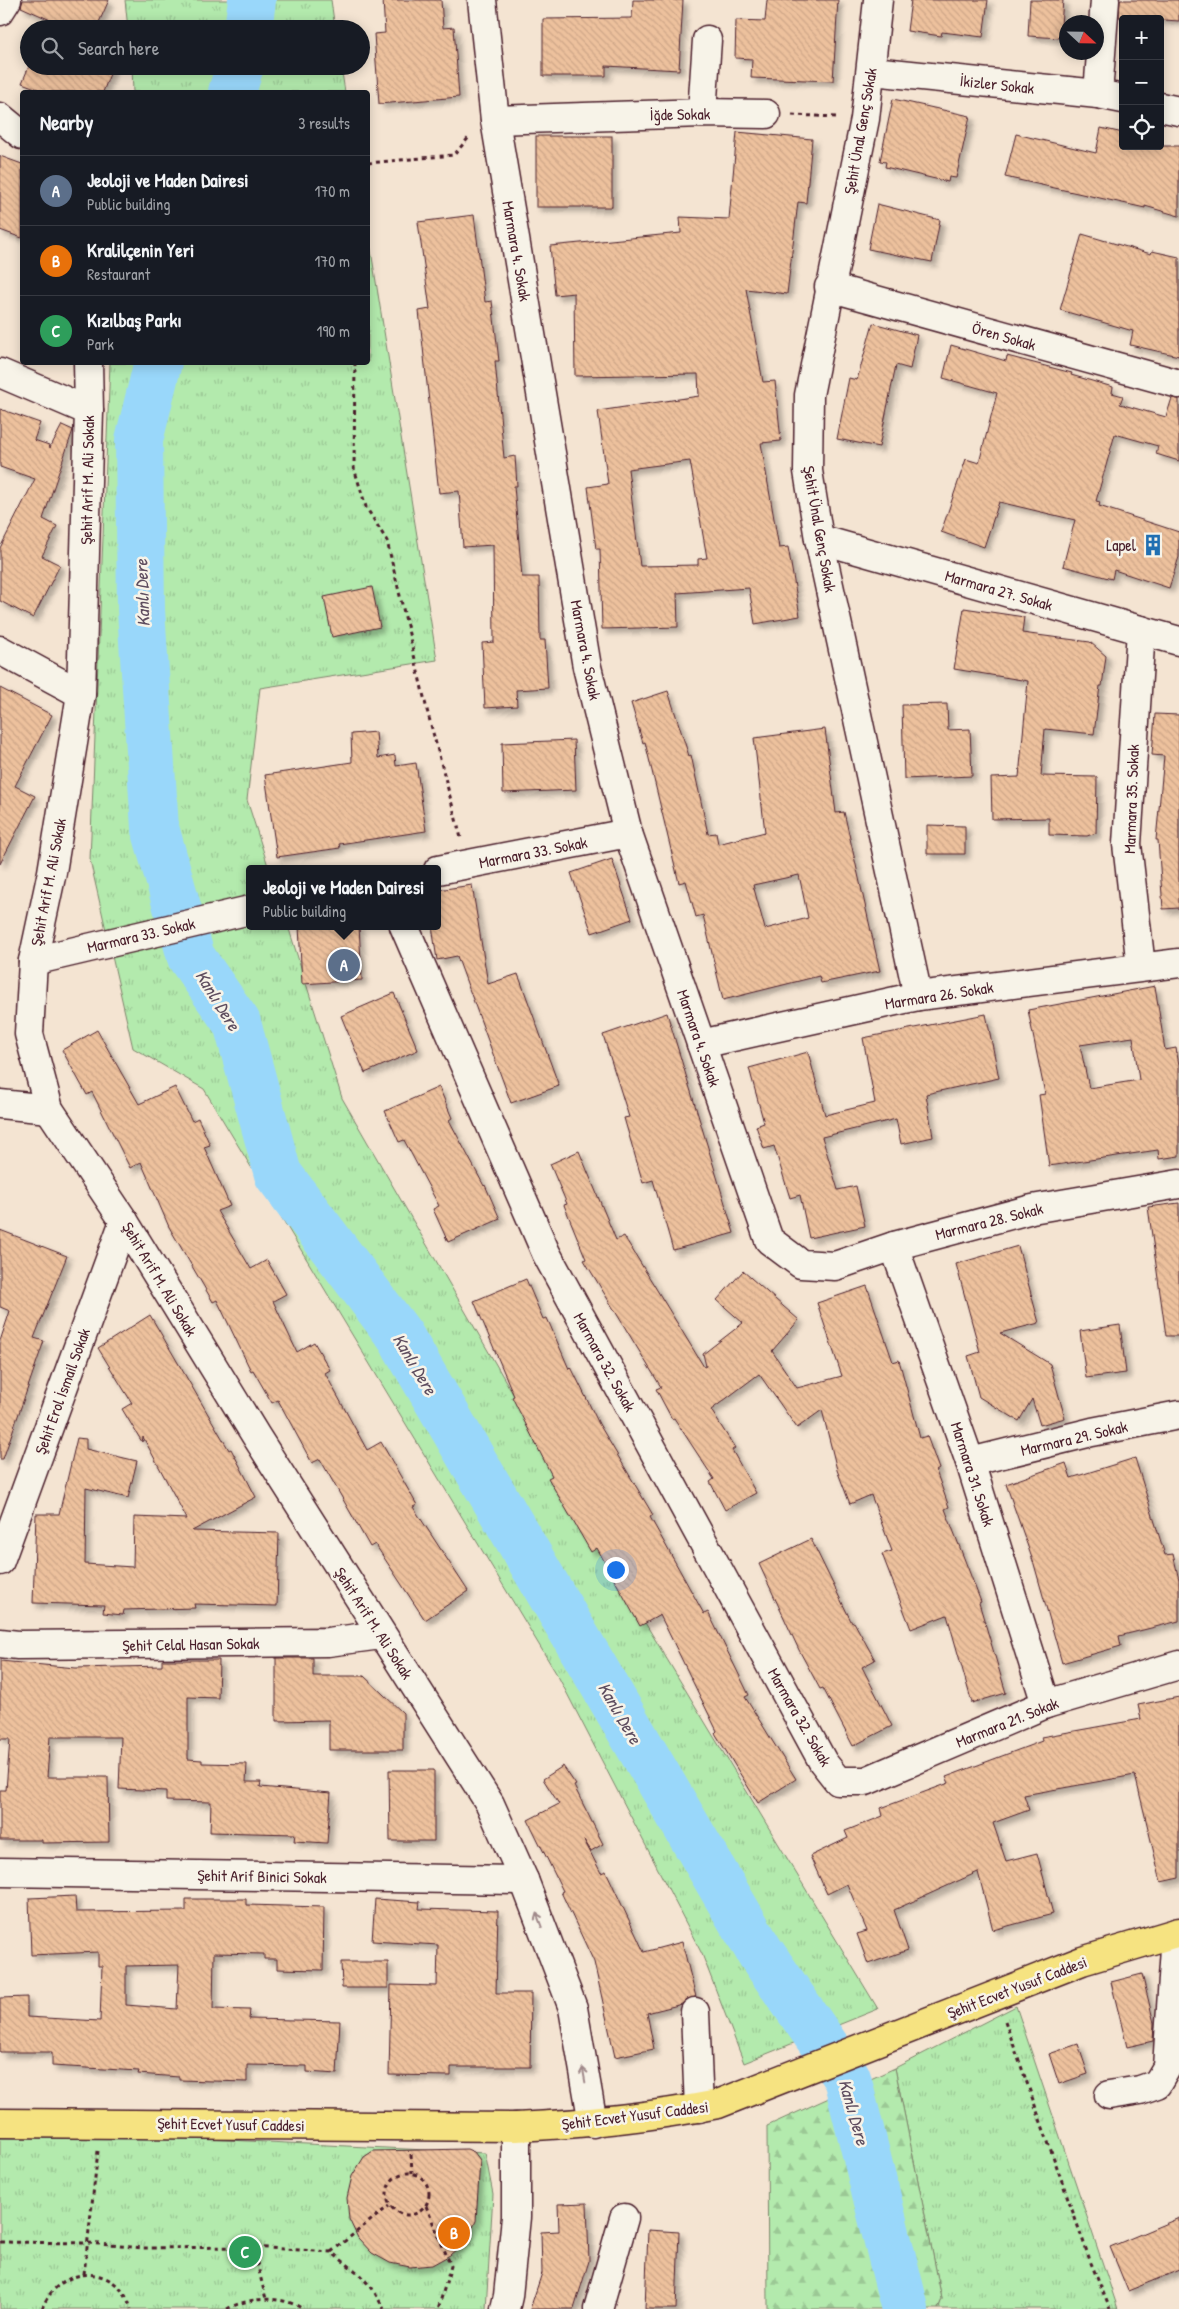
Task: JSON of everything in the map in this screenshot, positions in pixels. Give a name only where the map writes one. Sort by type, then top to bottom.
[{"type":"main road","name":"Şehit Ecvet Yusuf Caddesi","points":[[0,2123],[101,2122],[516,2127],[593,2123],[708,2106],[1082,1961],[1177,1932]]},
{"type":"street","points":[[0,11],[7,0]]},
{"type":"street","name":"Marmara 4. Sokak","points":[[482,0],[495,120],[587,667],[628,833],[769,1240],[801,1264]]},
{"type":"street","name":"Şehit Ünal Genç Sokak","points":[[878,0],[872,71],[865,119],[829,287],[809,395],[808,471],[819,539],[918,996]]},
{"type":"street","points":[[1105,0],[1111,97]]},
{"type":"street","points":[[702,113],[708,40]]},
{"type":"street","name":"İkizler Sokak","points":[[872,71],[1111,97]]},
{"type":"street","points":[[1164,108],[1179,111]]},
{"type":"street","name":"İğde Sokak","points":[[495,120],[702,113],[766,114]]},
{"type":"street","points":[[0,117],[20,133]]},
{"type":"street","name":"Ören Sokak","points":[[829,287],[1179,384]]},
{"type":"street","name":"Şehit Arif M. Ali Sokak","points":[[88,365],[89,411],[81,694],[52,872],[32,961],[28,1034],[49,1109],[124,1221],[381,1635],[490,1804],[524,1880],[573,2008],[593,2123]]},
{"type":"street","points":[[0,373],[89,411]]},
{"type":"street","name":"Marmara 27. Sokak","points":[[819,539],[1179,641]]},
{"type":"street","name":"Marmara 35. Sokak","points":[[1141,630],[1127,844],[1141,967]]},
{"type":"street","points":[[0,650],[81,694]]},
{"type":"street","name":"Marmara 33. Sokak","points":[[441,870],[628,833]]},
{"type":"street","name":"Marmara 33. Sokak","points":[[32,961],[132,936],[246,912]]},
{"type":"street","name":"Marmara 32. Sokak","points":[[406,930],[546,1253],[823,1762],[838,1781]]},
{"type":"street","name":"Marmara 26. Sokak","points":[[702,1044],[918,996],[1179,963]]},
{"type":"street","points":[[0,1104],[49,1109]]},
{"type":"street","name":"Marmara 28. Sokak","points":[[801,1264],[835,1266],[894,1246],[1032,1209],[1179,1184]]},
{"type":"street","name":"Şehit Erol İsmail Sokak","points":[[0,1561],[124,1221]]},
{"type":"street","name":"Marmara 31. Sokak","points":[[894,1246],[970,1462],[1046,1704]]},
{"type":"street","name":"Marmara 29. Sokak","points":[[970,1462],[1092,1432],[1179,1415]]},
{"type":"street","name":"Şehit Celal Hasan Sokak","points":[[0,1643],[18,1645],[328,1642],[381,1635]]},
{"type":"street","name":"Marmara 21. Sokak","points":[[838,1781],[866,1781],[1046,1704],[1179,1665]]},
{"type":"street","name":"Şehit Arif Binici Sokak","points":[[0,1872],[524,1880]]},
{"type":"street","points":[[1109,2095],[1140,2090],[1156,2084],[1167,2067],[1177,1932]]},
{"type":"street","points":[[695,2012],[708,2106]]},
{"type":"street","points":[[505,2309],[516,2217],[516,2127]]},
{"type":"street","points":[[598,2309],[624,2218]]},
{"type":"path","points":[[766,114],[865,119]]},
{"type":"path","points":[[370,163],[454,155],[466,139],[495,120]]},
{"type":"path","points":[[355,365],[354,468],[366,507],[387,541],[427,710],[469,865]]},
{"type":"path","points":[[995,1995],[1091,2263],[1110,2309]]},
{"type":"path","points":[[84,2274],[101,2122]]},
{"type":"path","points":[[405,2173],[418,2176],[428,2186],[429,2200],[426,2206],[415,2215],[408,2216],[394,2212],[389,2206],[386,2192],[392,2179],[405,2173]]},
{"type":"path","points":[[331,2252],[389,2206]]},
{"type":"path","points":[[426,2206],[451,2266],[438,2309]]},
{"type":"path","points":[[0,2242],[88,2243],[143,2248],[254,2247],[331,2252],[357,2272],[372,2288],[384,2309]]},
{"type":"path","points":[[254,2247],[266,2299]]},
{"type":"path","points":[[42,2309],[46,2297],[56,2285],[69,2277],[84,2274],[99,2276],[113,2283],[124,2293],[130,2309]]},
{"type":"path","points":[[227,2309],[252,2300],[266,2299],[284,2301],[303,2309]]},
{"type":"green space","points":[[125,0],[331,0],[334,20],[127,20]]},
{"type":"green space","points":[[132,75],[342,75],[345,90],[133,90]]},
{"type":"green space","points":[[370,244],[437,660],[260,688],[247,800],[268,865],[246,865],[246,930],[289,930],[342,1098],[647,1626],[878,2009],[744,2063],[702,1954],[559,1678],[204,1089],[133,1048],[90,860],[110,365],[370,365]]},
{"type":"green space","points":[[1016,2006],[1118,2309],[938,2309],[942,2299],[895,2068]]},
{"type":"green space","points":[[895,2068],[942,2299],[938,2309],[768,2309],[767,2126]]},
{"type":"green space","points":[[0,2138],[188,2138],[485,2153],[493,2194],[486,2309],[0,2309]]},
{"type":"building","points":[[23,0],[109,0],[100,20],[51,20],[21,7]]},
{"type":"building","points":[[383,0],[441,0],[443,28],[454,27],[459,97],[379,104],[374,34],[385,33]]},
{"type":"building","points":[[633,0],[683,0],[679,70],[606,66],[606,76],[543,76],[543,19],[632,18]]},
{"type":"building","points":[[767,0],[838,0],[833,81],[751,78],[752,59],[735,58],[736,20],[765,21]]},
{"type":"building","points":[[911,0],[988,0],[983,37],[942,32],[941,36],[907,31]]},
{"type":"building","points":[[1030,0],[1063,0],[1062,15],[1059,15],[1059,38],[1028,36]]},
{"type":"building","points":[[1120,0],[1179,0],[1179,21],[1164,20],[1164,15],[1119,15]]},
{"type":"building","points":[[25,75],[110,75],[104,90],[41,90],[22,83]]},
{"type":"building","points":[[893,99],[970,116],[956,178],[949,177],[948,182],[885,167],[886,162],[880,161]]},
{"type":"building","points":[[1101,128],[1119,132],[1119,150],[1164,150],[1164,146],[1179,146],[1179,216],[1145,206],[1145,208],[1005,177],[1016,134],[1096,153]]},
{"type":"building","points":[[737,132],[812,139],[806,203],[798,202],[787,294],[746,289],[763,382],[775,381],[781,441],[761,443],[779,548],[788,547],[800,616],[755,624],[749,588],[677,593],[678,627],[602,629],[600,549],[596,549],[588,487],[608,484],[598,411],[699,396],[698,374],[575,376],[574,293],[555,295],[550,246],[681,233],[680,217],[729,219]],"holes":[[[690,461],[707,558],[698,559],[698,565],[640,566],[628,469]]]},
{"type":"building","points":[[536,136],[612,136],[612,207],[536,207]]},
{"type":"building","points":[[0,156],[20,163],[20,237],[0,230]]},
{"type":"building","points":[[877,204],[940,220],[932,262],[868,249]]},
{"type":"building","points":[[474,215],[485,302],[492,301],[499,361],[495,361],[504,458],[515,456],[517,486],[514,486],[522,577],[539,577],[540,640],[545,640],[548,688],[516,690],[517,706],[485,708],[482,643],[494,642],[493,545],[463,547],[459,491],[439,493],[419,311],[430,309],[418,222]]},
{"type":"building","points":[[1082,234],[1151,254],[1152,251],[1179,257],[1179,356],[1130,345],[1133,331],[1060,310]]},
{"type":"building","points":[[873,323],[917,335],[910,369],[896,365],[879,447],[837,439],[849,378],[857,380]]},
{"type":"building","points":[[951,345],[1006,361],[1007,356],[1072,373],[1071,375],[1113,387],[1112,393],[1123,396],[1120,404],[1166,417],[1172,398],[1179,399],[1179,461],[1156,454],[1158,446],[1115,434],[1096,501],[1100,502],[1099,506],[1179,532],[1179,557],[1169,588],[1114,570],[1112,579],[1063,566],[1075,520],[999,502],[984,547],[941,532],[966,459],[979,463],[997,393],[943,378]]},
{"type":"building","points":[[0,409],[40,423],[34,440],[49,445],[50,448],[62,425],[73,430],[43,519],[57,526],[42,556],[60,565],[33,618],[0,601],[0,548],[35,479],[0,467]]},
{"type":"building","points":[[372,587],[380,627],[332,637],[324,597]]},
{"type":"building","points":[[964,608],[1024,617],[1022,633],[1090,642],[1106,656],[1094,734],[1045,729],[1041,776],[1097,777],[1096,833],[1087,836],[1049,835],[1049,818],[992,819],[991,778],[1019,777],[1028,681],[954,669]]},
{"type":"building","points":[[0,688],[52,715],[15,786],[35,796],[0,864]]},
{"type":"building","points":[[668,691],[689,756],[691,755],[708,834],[716,833],[718,844],[765,832],[754,738],[825,729],[836,813],[844,812],[880,971],[821,983],[819,976],[723,1000],[703,915],[696,917],[686,881],[679,883],[645,742],[643,743],[631,703]],"holes":[[[799,875],[808,918],[765,929],[753,885]]]},
{"type":"building","points":[[947,704],[948,730],[970,729],[972,776],[904,779],[902,705]]},
{"type":"building","points":[[1155,714],[1179,715],[1179,908],[1163,909],[1158,840],[1156,840],[1164,756],[1152,755]]},
{"type":"building","points":[[376,732],[378,758],[395,755],[396,766],[416,763],[426,831],[339,844],[340,848],[277,857],[265,775],[352,762],[351,734]]},
{"type":"building","points":[[574,740],[576,790],[503,793],[502,743]]},
{"type":"building","points":[[927,825],[965,826],[965,854],[927,854]]},
{"type":"building","points":[[612,859],[632,919],[592,933],[571,873]]},
{"type":"building","points":[[472,885],[488,984],[518,974],[559,1086],[511,1103],[457,956],[437,960],[433,930],[441,930],[441,890]]},
{"type":"building","points":[[299,930],[359,930],[362,980],[302,984]]},
{"type":"building","points":[[1155,986],[1165,1050],[1176,1048],[1179,1065],[1179,1156],[1159,1159],[1158,1150],[1049,1166],[1039,1095],[1045,1094],[1028,1010]],"holes":[[[1133,1037],[1139,1080],[1089,1088],[1080,1045]]]},
{"type":"building","points":[[394,993],[418,1050],[365,1073],[341,1016]]},
{"type":"building","points":[[667,1013],[734,1233],[673,1250],[653,1180],[643,1183],[624,1118],[629,1117],[603,1035]]},
{"type":"building","points":[[986,1014],[999,1078],[926,1094],[933,1137],[901,1144],[896,1119],[822,1137],[838,1190],[856,1186],[865,1226],[809,1238],[800,1195],[790,1198],[774,1146],[764,1149],[756,1126],[764,1123],[749,1068],[808,1052],[825,1115],[875,1103],[863,1038]]},
{"type":"building","points":[[97,1030],[139,1104],[175,1087],[192,1121],[198,1118],[210,1145],[204,1147],[230,1206],[217,1211],[251,1269],[267,1260],[286,1294],[273,1301],[297,1352],[314,1342],[330,1370],[325,1373],[367,1450],[381,1442],[417,1505],[413,1507],[468,1591],[425,1620],[375,1544],[370,1547],[320,1459],[312,1463],[278,1400],[272,1403],[253,1370],[251,1371],[217,1300],[213,1302],[169,1227],[141,1162],[130,1168],[92,1092],[87,1095],[62,1050]]},
{"type":"building","points":[[439,1087],[452,1118],[449,1120],[485,1185],[500,1219],[448,1242],[433,1209],[439,1206],[404,1140],[399,1142],[385,1111]]},
{"type":"building","points":[[579,1151],[616,1240],[624,1236],[704,1367],[706,1366],[703,1354],[743,1323],[717,1300],[743,1271],[799,1320],[772,1351],[797,1388],[842,1376],[817,1303],[867,1286],[893,1362],[899,1360],[920,1438],[927,1436],[939,1469],[936,1471],[949,1507],[945,1509],[981,1602],[979,1603],[1006,1693],[972,1703],[947,1615],[911,1629],[882,1554],[892,1551],[871,1495],[850,1504],[837,1470],[822,1410],[797,1428],[759,1374],[711,1410],[735,1448],[732,1450],[756,1493],[725,1510],[710,1482],[714,1479],[674,1418],[672,1419],[656,1389],[661,1387],[584,1260],[586,1259],[564,1205],[567,1204],[550,1164]]},
{"type":"building","points":[[1179,1203],[1179,1336],[1166,1336],[1148,1207]]},
{"type":"building","points":[[0,1230],[67,1256],[34,1338],[44,1341],[3,1459],[0,1459],[0,1341],[10,1311],[0,1307]]},
{"type":"building","points":[[1018,1246],[1039,1323],[1000,1333],[1050,1364],[1065,1418],[1040,1425],[1032,1399],[1019,1421],[979,1397],[968,1356],[980,1352],[956,1264]]},
{"type":"building","points":[[526,1279],[543,1319],[547,1318],[569,1369],[571,1367],[599,1424],[653,1515],[650,1517],[704,1614],[708,1612],[749,1695],[745,1697],[796,1779],[758,1803],[715,1733],[717,1731],[660,1615],[640,1626],[597,1548],[591,1552],[548,1478],[552,1476],[512,1397],[514,1396],[474,1301]]},
{"type":"building","points":[[150,1315],[229,1450],[231,1449],[256,1497],[192,1531],[279,1533],[277,1606],[194,1604],[195,1608],[124,1610],[123,1615],[103,1613],[104,1605],[33,1603],[36,1514],[59,1514],[77,1438],[86,1439],[86,1449],[137,1461],[128,1498],[86,1488],[85,1564],[133,1567],[134,1517],[187,1519],[143,1437],[142,1442],[122,1409],[132,1403],[98,1348]]},
{"type":"building","points":[[1120,1325],[1126,1373],[1086,1378],[1080,1331]]},
{"type":"building","points":[[1135,1458],[1165,1555],[1173,1554],[1179,1580],[1179,1621],[1119,1636],[1121,1646],[1062,1663],[1034,1564],[1006,1484],[1066,1463],[1071,1478]]},
{"type":"building","points":[[811,1539],[852,1623],[854,1622],[875,1660],[862,1667],[892,1726],[853,1746],[823,1688],[820,1689],[799,1650],[759,1564]]},
{"type":"building","points":[[276,1658],[313,1658],[313,1676],[364,1676],[403,1713],[403,1750],[329,1750],[329,1720],[276,1721]]},
{"type":"building","points":[[162,1660],[219,1660],[218,1698],[188,1697],[188,1759],[202,1760],[202,1763],[247,1764],[246,1782],[261,1782],[260,1787],[331,1793],[327,1843],[294,1841],[295,1834],[210,1832],[211,1802],[166,1801],[166,1791],[119,1789],[121,1737],[50,1737],[47,1777],[108,1777],[109,1842],[42,1843],[42,1840],[0,1840],[0,1790],[6,1790],[10,1739],[0,1739],[0,1661],[76,1668],[162,1666]]},
{"type":"building","points":[[1179,1697],[1179,1878],[1161,1882],[1135,1775],[1024,1795],[1029,1810],[993,1823],[1006,1861],[1037,1853],[1053,1914],[993,1930],[978,1872],[894,1910],[908,1950],[868,1964],[857,1934],[867,1931],[847,1884],[827,1894],[810,1856],[848,1838],[845,1831],[883,1816],[881,1808],[949,1783],[946,1777],[1042,1741],[1041,1737],[1141,1719],[1138,1705]]},
{"type":"building","points":[[563,1766],[576,1785],[574,1786],[603,1844],[591,1851],[584,1840],[601,1873],[606,1871],[644,1952],[682,1942],[696,1997],[687,1999],[682,2004],[647,2013],[654,2049],[615,2057],[594,1962],[561,1892],[563,1891],[528,1820],[559,1804],[543,1779]]},
{"type":"building","points":[[389,1770],[434,1770],[434,1841],[390,1841]]},
{"type":"building","points":[[75,1896],[76,1912],[186,1911],[186,1899],[246,1899],[246,1905],[324,1907],[323,1970],[277,1969],[277,1959],[264,1959],[264,1954],[214,1953],[213,2009],[250,2010],[249,2019],[340,2021],[337,2074],[307,2072],[307,2066],[247,2065],[247,2082],[179,2080],[179,2077],[138,2074],[139,2071],[52,2066],[52,2052],[0,2052],[0,1998],[27,1997],[27,2017],[100,2021],[102,1966],[98,1966],[98,1952],[31,1955],[29,1898]],"holes":[[[179,1965],[177,2009],[126,2005],[126,1966]]]},
{"type":"building","points":[[375,1899],[420,1902],[419,1909],[498,1911],[496,1993],[531,1993],[530,2067],[451,2067],[451,2076],[389,2075],[391,1985],[437,1986],[438,1945],[372,1941]]},
{"type":"building","points":[[341,1962],[388,1962],[388,1988],[342,1988]]},
{"type":"building","points":[[1142,1974],[1154,2023],[1153,2041],[1127,2047],[1111,1982]]},
{"type":"building","points":[[1078,2044],[1088,2074],[1059,2084],[1049,2054]]},
{"type":"building","points":[[467,2149],[474,2152],[480,2160],[476,2221],[466,2241],[450,2255],[432,2265],[410,2267],[390,2263],[372,2253],[358,2238],[349,2219],[347,2198],[352,2176],[364,2157],[373,2151]]},
{"type":"building","points":[[587,2203],[589,2261],[574,2309],[530,2309],[542,2273],[541,2232],[559,2231],[558,2204]]},
{"type":"building","points":[[1179,2218],[1179,2270],[1128,2291],[1110,2247]]},
{"type":"building","points":[[648,2230],[679,2232],[676,2309],[645,2309]]},
{"type":"waterway","name":"Kanlı Dere","points":[[249,20],[252,0]]},
{"type":"waterway","name":"Kanlı Dere","points":[[233,90],[237,75]]},
{"type":"waterway","name":"Kanlı Dere","points":[[157,365],[139,440],[141,610],[155,828],[191,957],[237,1023],[278,1174],[400,1336],[760,1952],[847,2078],[905,2309]]},
{"type":"place","name":"Lapel","points":[[1153,545]]},
{"type":"place","name":"Jeoloji ve Maden Dairesi","points":[[344,965]]},
{"type":"place","name":"Kralilçenin Yeri","points":[[454,2233]]},
{"type":"place","name":"Kızılbaş Parkı","points":[[245,2252]]}]
